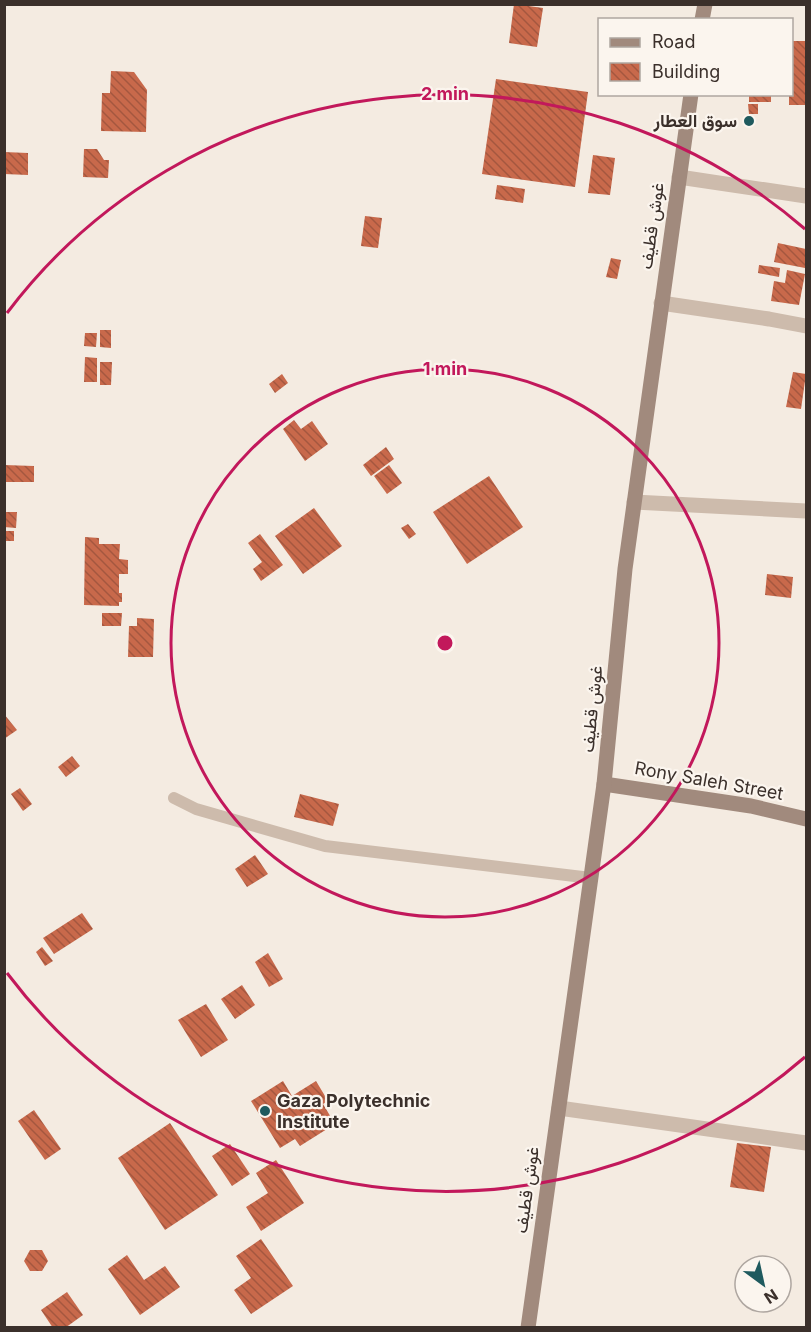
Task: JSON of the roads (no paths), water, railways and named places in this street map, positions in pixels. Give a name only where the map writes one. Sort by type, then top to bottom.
[{"type":"main road","name":"غوش قطيف","points":[[528,1328],[604,784],[625,569],[691,96]]},
{"type":"main road","name":"Rony Saleh Street","points":[[604,784],[751,806],[807,819]]},
{"type":"street","points":[[679,177],[807,196]]},
{"type":"street","points":[[661,303],[807,326]]},
{"type":"street","points":[[634,502],[807,511]]},
{"type":"street","points":[[559,1108],[807,1143]]},
{"type":"lane","points":[[174,798],[196,809],[325,846],[591,878]]},
{"type":"place","name":"سوق العطار","points":[[749,121]]},
{"type":"place","name":"Gaza Polytechnic Institute","points":[[265,1111]]}]
